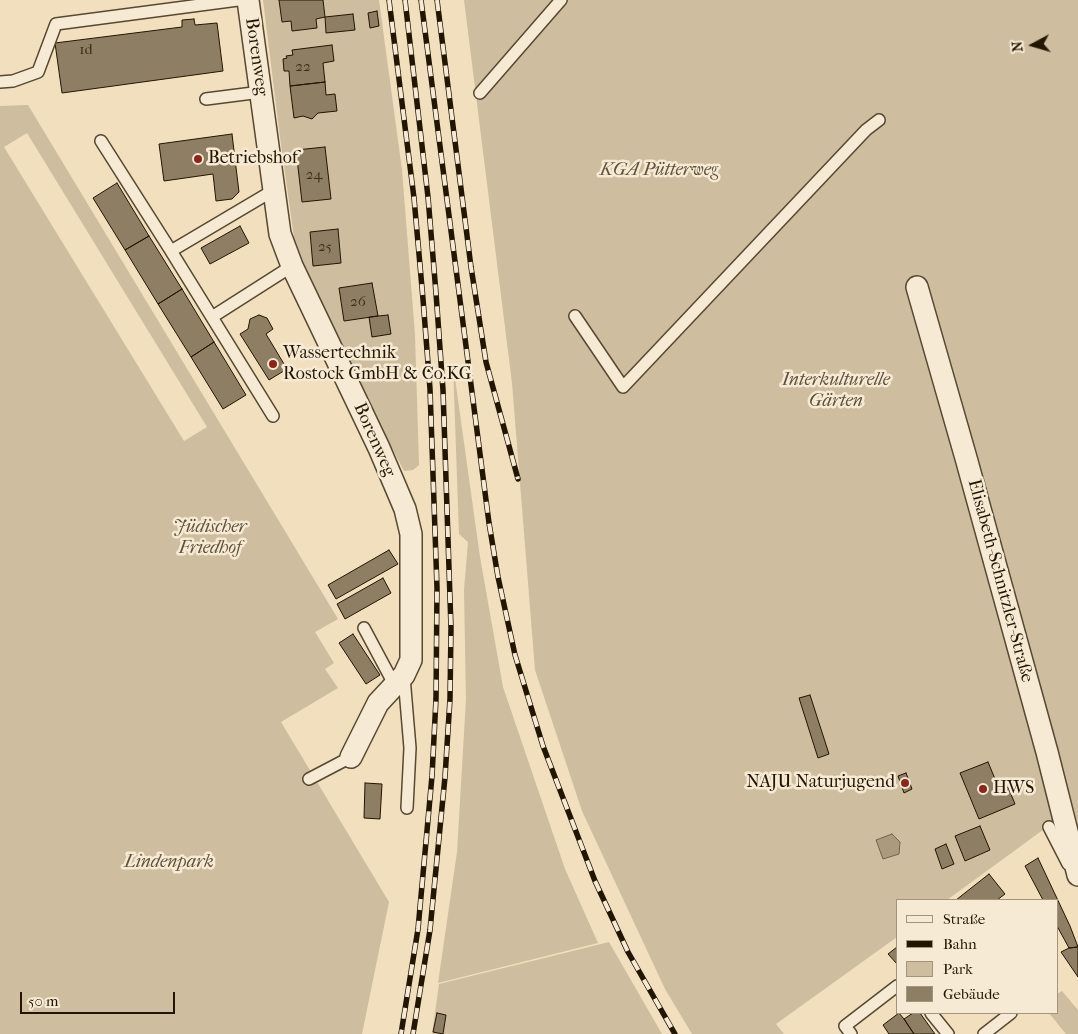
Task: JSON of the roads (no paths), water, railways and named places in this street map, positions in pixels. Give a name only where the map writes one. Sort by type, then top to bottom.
[{"type":"street","name":"Borenweg","points":[[248,0],[280,234],[292,266],[379,448],[405,509],[411,534],[411,660],[399,680],[378,703],[351,757]]},
{"type":"street","name":"Elisabeth-Schnitzler-Straße","points":[[917,287],[1047,752],[1078,875]]},
{"type":"lane","points":[[0,82],[14,81],[38,72],[56,24],[238,0]]},
{"type":"lane","points":[[480,93],[561,0]]},
{"type":"lane","points":[[206,99],[261,92]]},
{"type":"lane","points":[[574,316],[623,387],[866,130],[879,120]]},
{"type":"lane","points":[[101,141],[273,416]]},
{"type":"lane","points":[[171,251],[274,190]]},
{"type":"lane","points":[[212,317],[292,266]]},
{"type":"lane","points":[[364,628],[399,680],[410,748],[407,808]]},
{"type":"lane","points":[[309,779],[351,757]]},
{"type":"lane","points":[[1048,826],[1078,883]]},
{"type":"lane","points":[[851,1034],[846,1026],[896,987]]},
{"type":"lane","points":[[932,1014],[948,1034]]},
{"type":"lane","points":[[984,1034],[1010,1014]]},
{"type":"railway","points":[[389,0],[414,198],[423,299],[430,389],[437,588],[436,699],[432,776],[418,929],[401,1034]]},
{"type":"railway","points":[[405,0],[428,197],[436,293],[443,390],[451,628],[450,699],[445,777],[430,930],[413,1034]]},
{"type":"railway","points":[[421,0],[489,523],[498,577],[515,655],[543,746],[595,881],[628,952],[675,1034]]},
{"type":"railway","points":[[437,0],[471,267],[486,362],[518,479]]},
{"type":"place","name":"Betriebshof","points":[[198,159]]},
{"type":"place","name":"Wassertechnik Rostock GmbH & Co.KG","points":[[273,364]]},
{"type":"place","name":"NAJU Naturjugend","points":[[905,783]]},
{"type":"place","name":"HWS","points":[[983,789]]},
{"type":"park label","name":"KGA Pütterweg","points":[[659,171]]},
{"type":"park label","name":"Interkulturelle Gärten","points":[[836,391]]},
{"type":"park label","name":"Jüdischer Friedhof","points":[[210,538]]},
{"type":"park label","name":"Lindenpark","points":[[169,863]]}]
